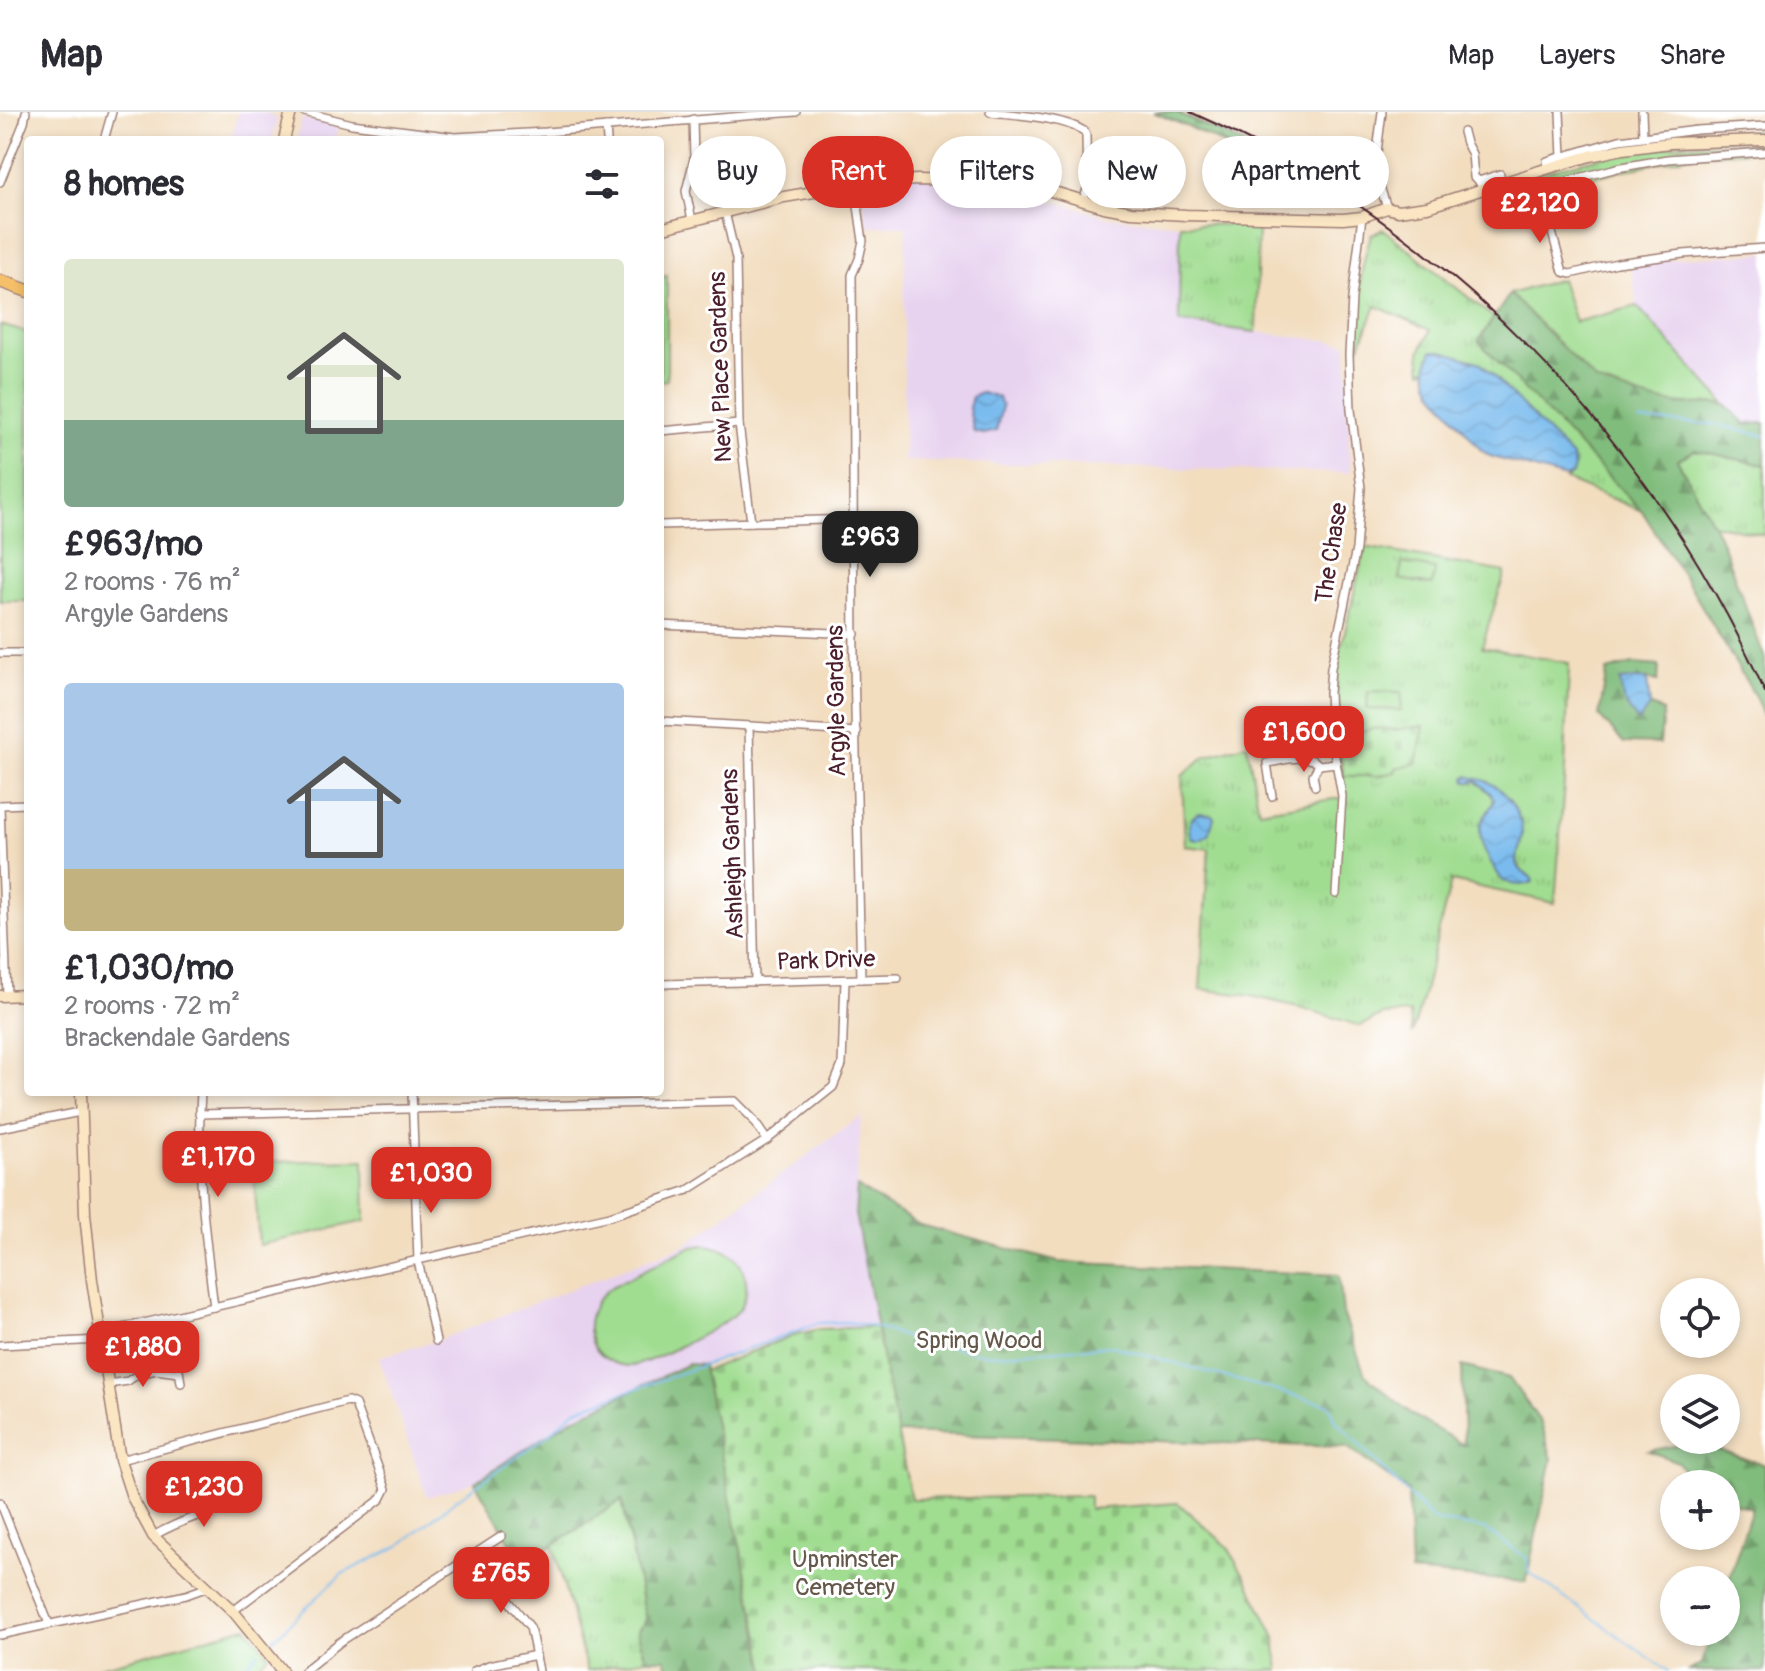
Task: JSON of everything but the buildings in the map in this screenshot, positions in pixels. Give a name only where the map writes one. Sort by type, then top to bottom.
[{"type":"main road","points":[[285,136],[289,112]]},
{"type":"main road","points":[[1108,208],[1186,215],[1343,219],[1362,217],[1387,208],[1398,211],[1427,207],[1486,186],[1623,149],[1670,143],[1765,140]]},
{"type":"main road","points":[[914,180],[993,182],[1040,188],[1078,199]]},
{"type":"main road","points":[[664,228],[802,194]]},
{"type":"main road","points":[[0,281],[24,290]]},
{"type":"main road","points":[[4,996],[24,995]]},
{"type":"main road","points":[[81,1096],[87,1239],[120,1460],[132,1497],[153,1536],[233,1611],[282,1671]]},
{"type":"street","points":[[0,182],[26,112]]},
{"type":"street","points":[[105,136],[112,112]]},
{"type":"street","points":[[304,112],[352,124],[437,136]]},
{"type":"street","points":[[460,136],[796,112]]},
{"type":"street","points":[[990,112],[1039,118],[1074,127],[1084,131],[1086,136]]},
{"type":"street","points":[[1379,136],[1382,112]]},
{"type":"street","points":[[1560,112],[1562,157]]},
{"type":"street","points":[[1642,112],[1643,136]]},
{"type":"street","points":[[692,220],[686,191],[694,159],[693,119]]},
{"type":"street","points":[[1549,168],[1547,161],[1602,144],[1643,136],[1765,126]]},
{"type":"street","points":[[606,127],[607,136]]},
{"type":"street","points":[[1463,132],[1472,154],[1474,177],[1500,198],[1595,172],[1667,159],[1765,152]]},
{"type":"street","points":[[1486,186],[1500,174]]},
{"type":"street","points":[[1540,189],[1563,272],[1570,274],[1630,261],[1765,248]]},
{"type":"street","name":"Argyle Gardens","points":[[858,208],[863,241],[852,275],[861,979]]},
{"type":"street","name":"New Place Gardens","points":[[725,212],[736,259],[739,424],[751,522]]},
{"type":"street","name":"The Chase","points":[[1336,894],[1342,796],[1329,705],[1331,668],[1356,549],[1361,488],[1351,410],[1349,355],[1362,217]]},
{"type":"street","points":[[664,431],[739,424]]},
{"type":"street","points":[[664,525],[854,519]]},
{"type":"street","points":[[664,625],[855,634]]},
{"type":"street","points":[[0,653],[24,653]]},
{"type":"street","points":[[664,721],[857,732]]},
{"type":"street","name":"Ashleigh Gardens","points":[[749,726],[755,982]]},
{"type":"street","points":[[1272,796],[1267,763],[1306,758],[1315,760],[1319,765]]},
{"type":"street","points":[[1319,765],[1336,763]]},
{"type":"street","points":[[1315,786],[1313,775],[1319,765]]},
{"type":"street","points":[[4,996],[0,806],[24,804]]},
{"type":"street","name":"Park Drive","points":[[664,984],[898,978]]},
{"type":"street","points":[[0,1345],[100,1336],[610,1216],[688,1190],[767,1140],[833,1087],[842,1065],[845,980]]},
{"type":"street","points":[[201,1096],[203,1227],[214,1307]]},
{"type":"street","points":[[412,1096],[418,1261],[436,1341]]},
{"type":"street","points":[[199,1114],[735,1101],[767,1140]]},
{"type":"street","points":[[0,1128],[80,1112]]},
{"type":"street","points":[[108,1384],[128,1381],[138,1374],[178,1368],[181,1383]]},
{"type":"street","points":[[120,1460],[348,1401],[355,1404],[386,1489],[381,1499],[233,1611]]},
{"type":"street","points":[[153,1536],[198,1514],[247,1501]]},
{"type":"street","points":[[0,1502],[49,1624]]},
{"type":"street","points":[[304,1671],[340,1642],[502,1536]]},
{"type":"street","points":[[472,1556],[530,1627],[539,1671]]},
{"type":"street","points":[[0,1635],[186,1595],[208,1586]]},
{"type":"street","points":[[474,1671],[536,1655]]},
{"type":"shaded area","points":[[238,112],[263,112],[277,119],[273,136],[232,136]]},
{"type":"shaded area","points":[[302,118],[339,127],[337,136],[297,136]]},
{"type":"shaded area","points":[[914,174],[930,174],[930,208],[1062,208],[1062,203],[1107,217],[1180,224],[1179,322],[1347,343],[1350,473],[904,461],[906,226],[867,226],[864,208],[914,208]]},
{"type":"shaded area","points":[[1765,253],[1765,423],[1745,424],[1637,306],[1631,265]]},
{"type":"shaded area","points":[[861,1116],[855,1214],[876,1327],[819,1326],[699,1367],[570,1420],[475,1482],[427,1497],[379,1357],[436,1341],[685,1245]]},
{"type":"green space","points":[[1153,112],[1176,112],[1228,136],[1202,133]]},
{"type":"green space","points":[[1765,130],[1765,137],[1620,145],[1677,135]]},
{"type":"green space","points":[[1765,143],[1765,150],[1693,155],[1507,196],[1500,189],[1502,185],[1549,171],[1645,148]]},
{"type":"green space","points":[[1180,224],[1258,225],[1256,332],[1179,322]]},
{"type":"green space","points":[[1383,229],[1494,318],[1479,341],[1642,511],[1566,480],[1573,470],[1572,457],[1429,358],[1427,369],[1422,371],[1420,352],[1430,330],[1376,306],[1359,348],[1358,305],[1364,262],[1371,235]]},
{"type":"green space","points":[[667,275],[667,380],[664,380],[664,276]]},
{"type":"green space","points":[[1561,279],[1575,322],[1637,306],[1724,403],[1684,404],[1651,400],[1597,382],[1510,294]]},
{"type":"green space","points":[[1510,294],[1597,382],[1651,400],[1684,404],[1724,403],[1745,424],[1765,423],[1765,465],[1695,450],[1677,460],[1719,535],[1765,659],[1765,721],[1755,696],[1642,511],[1478,341]]},
{"type":"green space","points":[[0,325],[24,332],[24,601],[0,601]]},
{"type":"green space","points":[[1695,450],[1765,465],[1765,535],[1713,524],[1677,460]]},
{"type":"green space","points":[[1365,547],[1505,572],[1482,647],[1569,663],[1555,903],[1451,881],[1412,1034],[1410,1013],[1383,1015],[1360,1026],[1303,1008],[1200,989],[1209,849],[1185,846],[1182,776],[1204,757],[1247,744],[1259,811],[1346,797],[1336,744],[1337,665]],"holes":[[[1468,777],[1501,791],[1520,828],[1517,856],[1524,874],[1481,840],[1480,828],[1494,801],[1490,793]]]},
{"type":"green space","points":[[1402,563],[1435,569],[1432,585],[1399,579]]},
{"type":"green space","points":[[1633,664],[1659,666],[1658,681],[1620,680],[1638,721],[1650,706],[1663,711],[1660,744],[1624,743],[1599,716],[1607,671]]},
{"type":"green space","points":[[1368,691],[1402,692],[1401,710],[1367,709]]},
{"type":"green space","points":[[1424,726],[1417,763],[1378,776],[1344,776],[1339,733]]},
{"type":"green space","points":[[364,1160],[365,1221],[259,1245],[253,1162]]},
{"type":"green space","name":"Spring Wood","points":[[857,1187],[920,1225],[1058,1262],[1339,1275],[1343,1313],[1365,1375],[1414,1416],[1464,1445],[1462,1366],[1509,1378],[1541,1423],[1552,1459],[1526,1582],[1411,1572],[1408,1491],[1347,1447],[897,1433],[855,1214]]},
{"type":"green space","points":[[704,1245],[730,1254],[743,1269],[746,1290],[738,1311],[703,1334],[637,1364],[629,1366],[613,1362],[601,1355],[590,1334],[589,1321],[601,1296],[613,1286],[688,1248]]},
{"type":"green space","name":"Upminster Cemetery","points":[[876,1327],[911,1499],[1089,1496],[1089,1509],[1178,1503],[1227,1546],[1275,1637],[1279,1671],[766,1671],[704,1371],[793,1335],[820,1329]]},
{"type":"green space","points":[[688,1364],[703,1365],[766,1671],[669,1671],[665,1659],[646,1659],[637,1631],[646,1621],[622,1500],[523,1564],[475,1482],[570,1420]]},
{"type":"green space","points":[[1660,1449],[1660,1454],[1731,1454],[1765,1465],[1765,1671],[1689,1671],[1701,1664],[1707,1646],[1740,1646],[1740,1566],[1733,1566],[1752,1508],[1740,1505],[1740,1470],[1683,1470],[1678,1462],[1649,1451]]},
{"type":"green space","points":[[622,1500],[646,1621],[637,1632],[646,1659],[587,1671],[553,1545]]},
{"type":"green space","points":[[247,1627],[269,1655],[252,1671],[86,1671]]},
{"type":"water","points":[[1432,351],[1481,363],[1572,457],[1572,475],[1565,478],[1490,456],[1481,450],[1433,391],[1427,371]]},
{"type":"water","points":[[981,393],[998,397],[1002,406],[996,431],[984,434],[974,432],[969,408],[972,397]]},
{"type":"water","points":[[1647,679],[1650,706],[1638,722],[1623,700],[1620,680]]},
{"type":"water","points":[[1468,776],[1492,784],[1513,805],[1522,833],[1517,863],[1533,882],[1521,885],[1506,882],[1494,868],[1483,846],[1480,831],[1494,800],[1477,781],[1466,782]]},
{"type":"water","points":[[1199,813],[1214,818],[1208,835],[1198,840],[1192,839],[1189,828]]},
{"type":"waterway","points":[[1639,421],[1713,424],[1765,436]]},
{"type":"waterway","points":[[269,1643],[342,1574],[399,1546],[457,1499],[544,1438],[577,1409],[818,1323],[848,1322],[990,1355],[1112,1346],[1329,1405],[1336,1421],[1433,1520],[1484,1529],[1527,1558],[1528,1572],[1668,1671]]},
{"type":"waterway","points":[[239,1671],[259,1652]]},
{"type":"railway","points":[[1190,112],[1284,159],[1372,215],[1454,278],[1531,349],[1600,427],[1663,510],[1718,599],[1765,692]]}]
